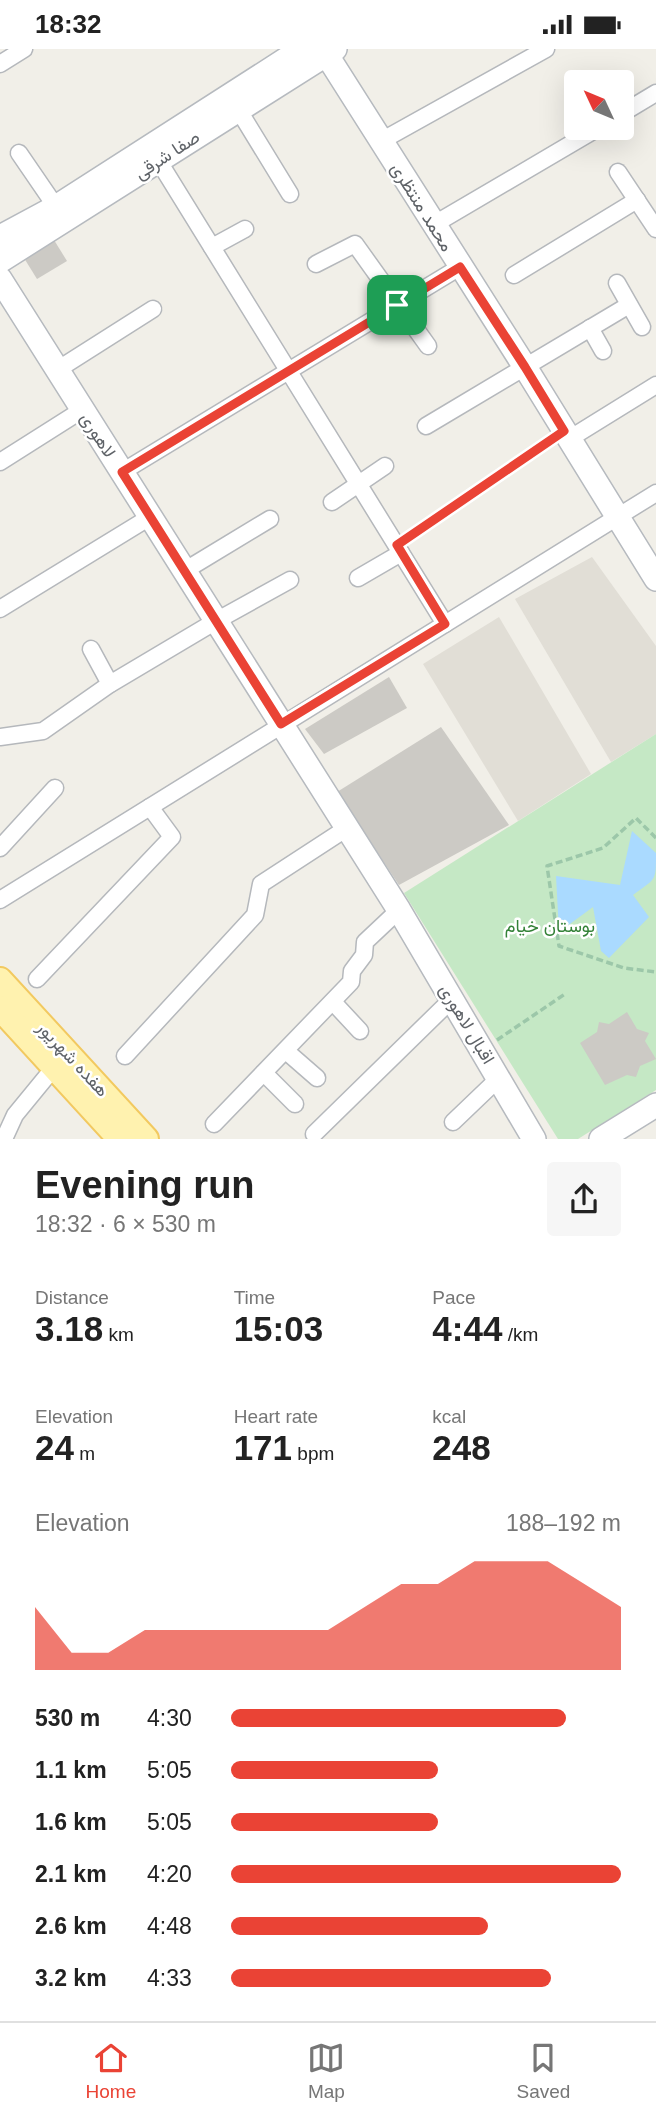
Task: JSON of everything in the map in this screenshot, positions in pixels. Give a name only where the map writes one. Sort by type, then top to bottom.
[{"type":"main road","name":"صفا شرقی","points":[[234,102],[302,49]]},
{"type":"main road","name":"صفا شرقی","points":[[0,261],[154,153],[234,102],[328,51]]},
{"type":"main road","name":"محمد منتظری","points":[[328,51],[433,225],[525,367],[656,579]]},
{"type":"main road","name":"صفا شرقی","points":[[0,237],[154,153]]},
{"type":"main road","name":"لاهوری","points":[[0,279],[398,910]]},
{"type":"main road","name":"اقبال لاهوری","points":[[398,910],[534,1139]]},
{"type":"main road","name":"هفده شهریور","points":[[0,980],[146,1139]]},
{"type":"main road","name":"هفده شهریور","points":[[0,1008],[120,1139]]},
{"type":"main road","points":[[601,1139],[656,1105]]},
{"type":"street","points":[[0,64],[24,49]]},
{"type":"street","points":[[381,141],[546,49]]},
{"type":"street","points":[[634,106],[656,93]]},
{"type":"street","points":[[234,102],[290,194]]},
{"type":"street","points":[[433,225],[578,140]]},
{"type":"street","points":[[19,153],[56,207]]},
{"type":"street","points":[[154,153],[445,624]]},
{"type":"street","points":[[618,172],[656,229]]},
{"type":"street","points":[[514,275],[637,200]]},
{"type":"street","points":[[212,247],[245,229]]},
{"type":"street","points":[[316,264],[355,244],[428,346]]},
{"type":"street","points":[[122,472],[460,267]]},
{"type":"street","points":[[617,283],[642,327]]},
{"type":"street","points":[[425,426],[629,305]]},
{"type":"street","points":[[57,370],[153,309]]},
{"type":"street","points":[[590,328],[603,351]]},
{"type":"street","points":[[566,435],[656,385]]},
{"type":"street","points":[[0,462],[82,410]]},
{"type":"street","points":[[332,502],[385,466]]},
{"type":"street","points":[[0,900],[656,493]]},
{"type":"street","points":[[0,609],[150,517]]},
{"type":"street","points":[[184,571],[270,519]]},
{"type":"street","points":[[358,578],[399,549]]},
{"type":"street","points":[[0,737],[43,730],[110,684],[290,580]]},
{"type":"street","points":[[90,649],[110,684]]},
{"type":"street","points":[[0,848],[55,788]]},
{"type":"street","points":[[37,979],[173,837],[150,807]]},
{"type":"street","points":[[125,1056],[255,915],[261,884],[347,828]]},
{"type":"street","points":[[214,1124],[351,982],[352,971],[364,955],[365,942],[398,910]]},
{"type":"street","points":[[314,1134],[452,999]]},
{"type":"street","points":[[333,1002],[360,1031]]},
{"type":"street","points":[[286,1051],[317,1078]]},
{"type":"street","points":[[264,1073],[295,1104]]},
{"type":"street","points":[[4,1139],[15,1115],[47,1076]]},
{"type":"street","points":[[453,1122],[499,1078]]},
{"type":"path","points":[[399,549],[566,435]]},
{"type":"path","points":[[656,838],[636,818],[603,848],[547,866],[559,946],[624,968],[656,972]]},
{"type":"path","points":[[482,1049],[565,994]]},
{"type":"shaded area","points":[[592,557],[656,646],[656,734],[611,762],[515,599]]},
{"type":"shaded area","points":[[499,617],[591,774],[518,821],[423,664]]},
{"type":"green space","name":"بوستان خیام","points":[[656,734],[656,1090],[578,1139],[558,1139],[404,893]]},
{"type":"water","points":[[632,831],[656,853],[653,879],[633,895],[649,917],[609,958],[601,951],[593,907],[559,932],[556,876],[620,885]]},
{"type":"building","points":[[54,240],[67,261],[37,279],[24,258]]},
{"type":"building","points":[[389,677],[407,708],[324,754],[305,729]]},
{"type":"building","points":[[441,727],[509,825],[399,885],[337,792]]},
{"type":"building","points":[[627,1012],[637,1029],[649,1033],[645,1041],[656,1059],[640,1066],[636,1077],[627,1075],[605,1085],[580,1043],[597,1032],[599,1022],[609,1024]]},
{"type":"route","points":[[460,267],[564,431],[397,545],[445,624],[281,724],[122,472],[397,305],[460,267]]}]
